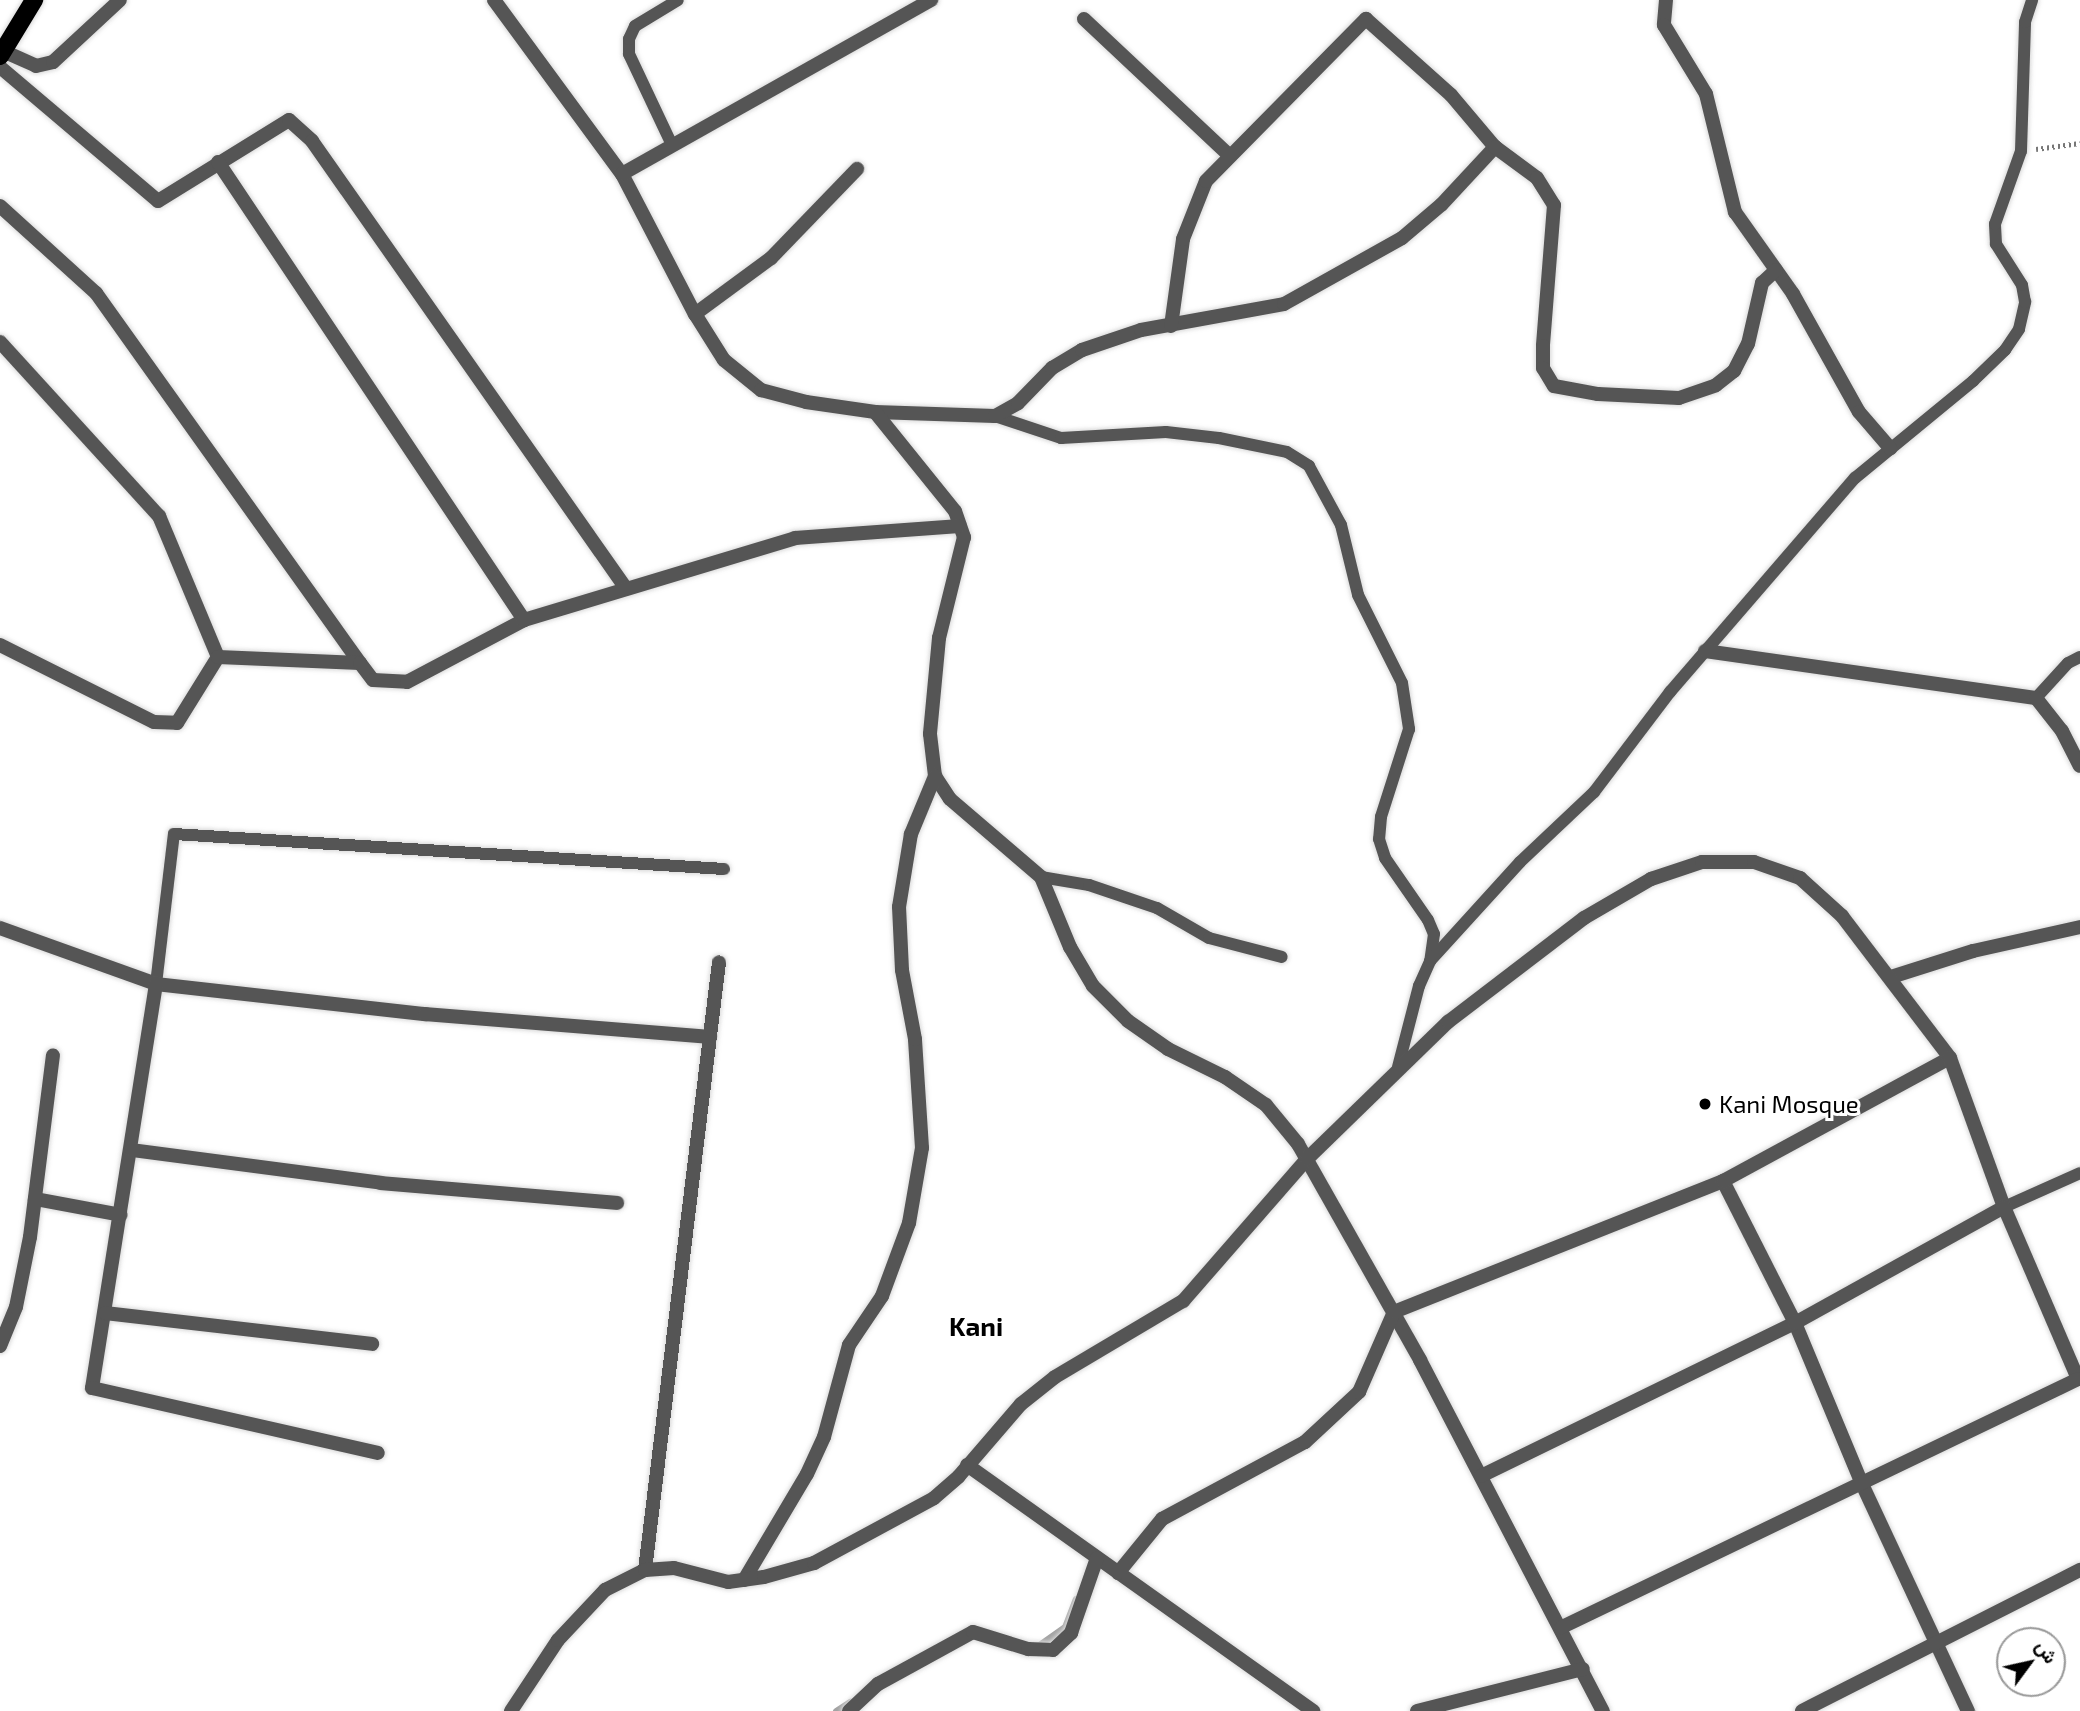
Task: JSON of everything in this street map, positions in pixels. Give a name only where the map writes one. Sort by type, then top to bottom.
[{"type":"main road","points":[[1,58],[34,0]]},
{"type":"street","points":[[1,58],[36,66],[52,62],[120,0]]},
{"type":"street","points":[[494,0],[622,174],[695,314],[724,360],[761,390],[875,412],[995,416],[1018,403],[1052,368],[1082,350],[1140,330],[1284,304],[1402,239],[1442,205],[1495,148]]},
{"type":"street","points":[[622,174],[931,0]]},
{"type":"street","points":[[1666,0],[1664,24],[1706,94],[1735,212],[1776,270],[1859,412],[1890,448]]},
{"type":"street","points":[[1084,19],[1230,156]]},
{"type":"street","points":[[1171,326],[1183,239],[1193,206],[1206,181],[1366,19],[1451,95],[1495,148],[1537,178],[1554,205],[1543,368],[1554,386],[1598,394],[1679,397],[1716,385],[1734,371],[1748,344],[1762,283],[1776,270]]},
{"type":"street","points":[[1,58],[158,201],[289,120],[312,141],[625,587]]},
{"type":"street","points":[[218,162],[524,620]]},
{"type":"street","points":[[695,314],[771,258],[857,169]]},
{"type":"street","points":[[0,206],[96,293],[373,680],[407,682],[524,620],[625,587],[795,538],[960,526]]},
{"type":"street","points":[[0,342],[159,516],[218,657]]},
{"type":"street","points":[[875,412],[955,511],[960,526],[961,564],[939,638],[930,734],[935,776],[950,799],[1041,877],[1070,947],[1093,986],[1128,1021],[1168,1049],[1226,1077],[1266,1105],[1307,1159],[1394,1312],[1562,1627],[1603,1711]]},
{"type":"street","points":[[0,645],[154,722],[177,723],[218,657]]},
{"type":"street","points":[[1705,652],[2036,698],[2062,731],[2080,766]]},
{"type":"street","points":[[218,657],[359,663]]},
{"type":"street","points":[[744,1580],[807,1474],[824,1437],[849,1345],[882,1296],[909,1223],[922,1148],[915,1039],[902,970],[899,907],[911,834],[935,776]]},
{"type":"street","points":[[511,1711],[558,1640],[605,1590],[645,1570],[674,1568],[728,1582],[814,1563],[882,1530],[934,1498],[1021,1404],[1055,1377],[1183,1301],[1307,1159],[1398,1067],[1584,918],[1651,879],[1702,862],[1754,862],[1800,878],[1842,916],[1950,1058],[2004,1207],[2079,1378],[1562,1627]]},
{"type":"street","points":[[1891,977],[1973,951],[2080,927]]},
{"type":"street","points":[[0,928],[156,984],[425,1014],[710,1037]]},
{"type":"street","points":[[645,1570],[719,962]]},
{"type":"street","points":[[156,984],[132,1150],[92,1388],[378,1453]]},
{"type":"street","points":[[0,1346],[16,1307],[35,1199],[53,1055]]},
{"type":"street","points":[[1118,1573],[1161,1519],[1305,1442],[1359,1392],[1394,1312],[1723,1181],[1950,1058]]},
{"type":"street","points":[[132,1150],[382,1182],[617,1203]]},
{"type":"street","points":[[1723,1181],[1795,1323],[1862,1484],[1941,1645],[1968,1711]]},
{"type":"street","points":[[35,1199],[121,1214]]},
{"type":"street","points":[[1481,1476],[1795,1323],[2004,1207]]},
{"type":"street","points":[[105,1313],[372,1344]]},
{"type":"street","points":[[967,1465],[1313,1711]]},
{"type":"street","points":[[849,1711],[878,1684],[972,1632],[1028,1649],[1053,1650],[1071,1633],[1097,1558]]},
{"type":"street","points":[[1802,1711],[1941,1645],[2080,1570]]},
{"type":"street","points":[[1417,1711],[1583,1669]]},
{"type":"lane","points":[[672,145],[629,54],[629,39],[635,26],[678,0]]},
{"type":"lane","points":[[1430,961],[1520,862],[1594,792],[1705,652],[1855,478],[1973,381],[2005,350],[2019,328],[2025,302],[2022,285],[1996,244],[1994,224],[2021,150],[2025,22],[2032,0]]},
{"type":"lane","points":[[995,416],[1061,438],[1166,432],[1219,438],[1287,452],[1309,466],[1341,525],[1358,594],[1402,683],[1409,729],[1381,817],[1379,838],[1385,858],[1428,920],[1434,934],[1430,961],[1419,986],[1398,1067]]},
{"type":"lane","points":[[2036,698],[2068,663],[2080,657]]},
{"type":"lane","points":[[156,984],[174,834],[724,869]]},
{"type":"lane","points":[[1041,877],[1089,885],[1157,908],[1209,938],[1282,957]]},
{"type":"lane","points":[[2004,1207],[2080,1173]]},
{"type":"path","points":[[2021,150],[2080,143]]},
{"type":"waterway","points":[[1039,1645],[1065,1627],[1076,1599]]},
{"type":"waterway","points":[[836,1711],[850,1702]]},
{"type":"place","name":"Kani Mosque","points":[[1705,1104]]},
{"type":"district","name":"Kani","points":[[976,1326]]}]
